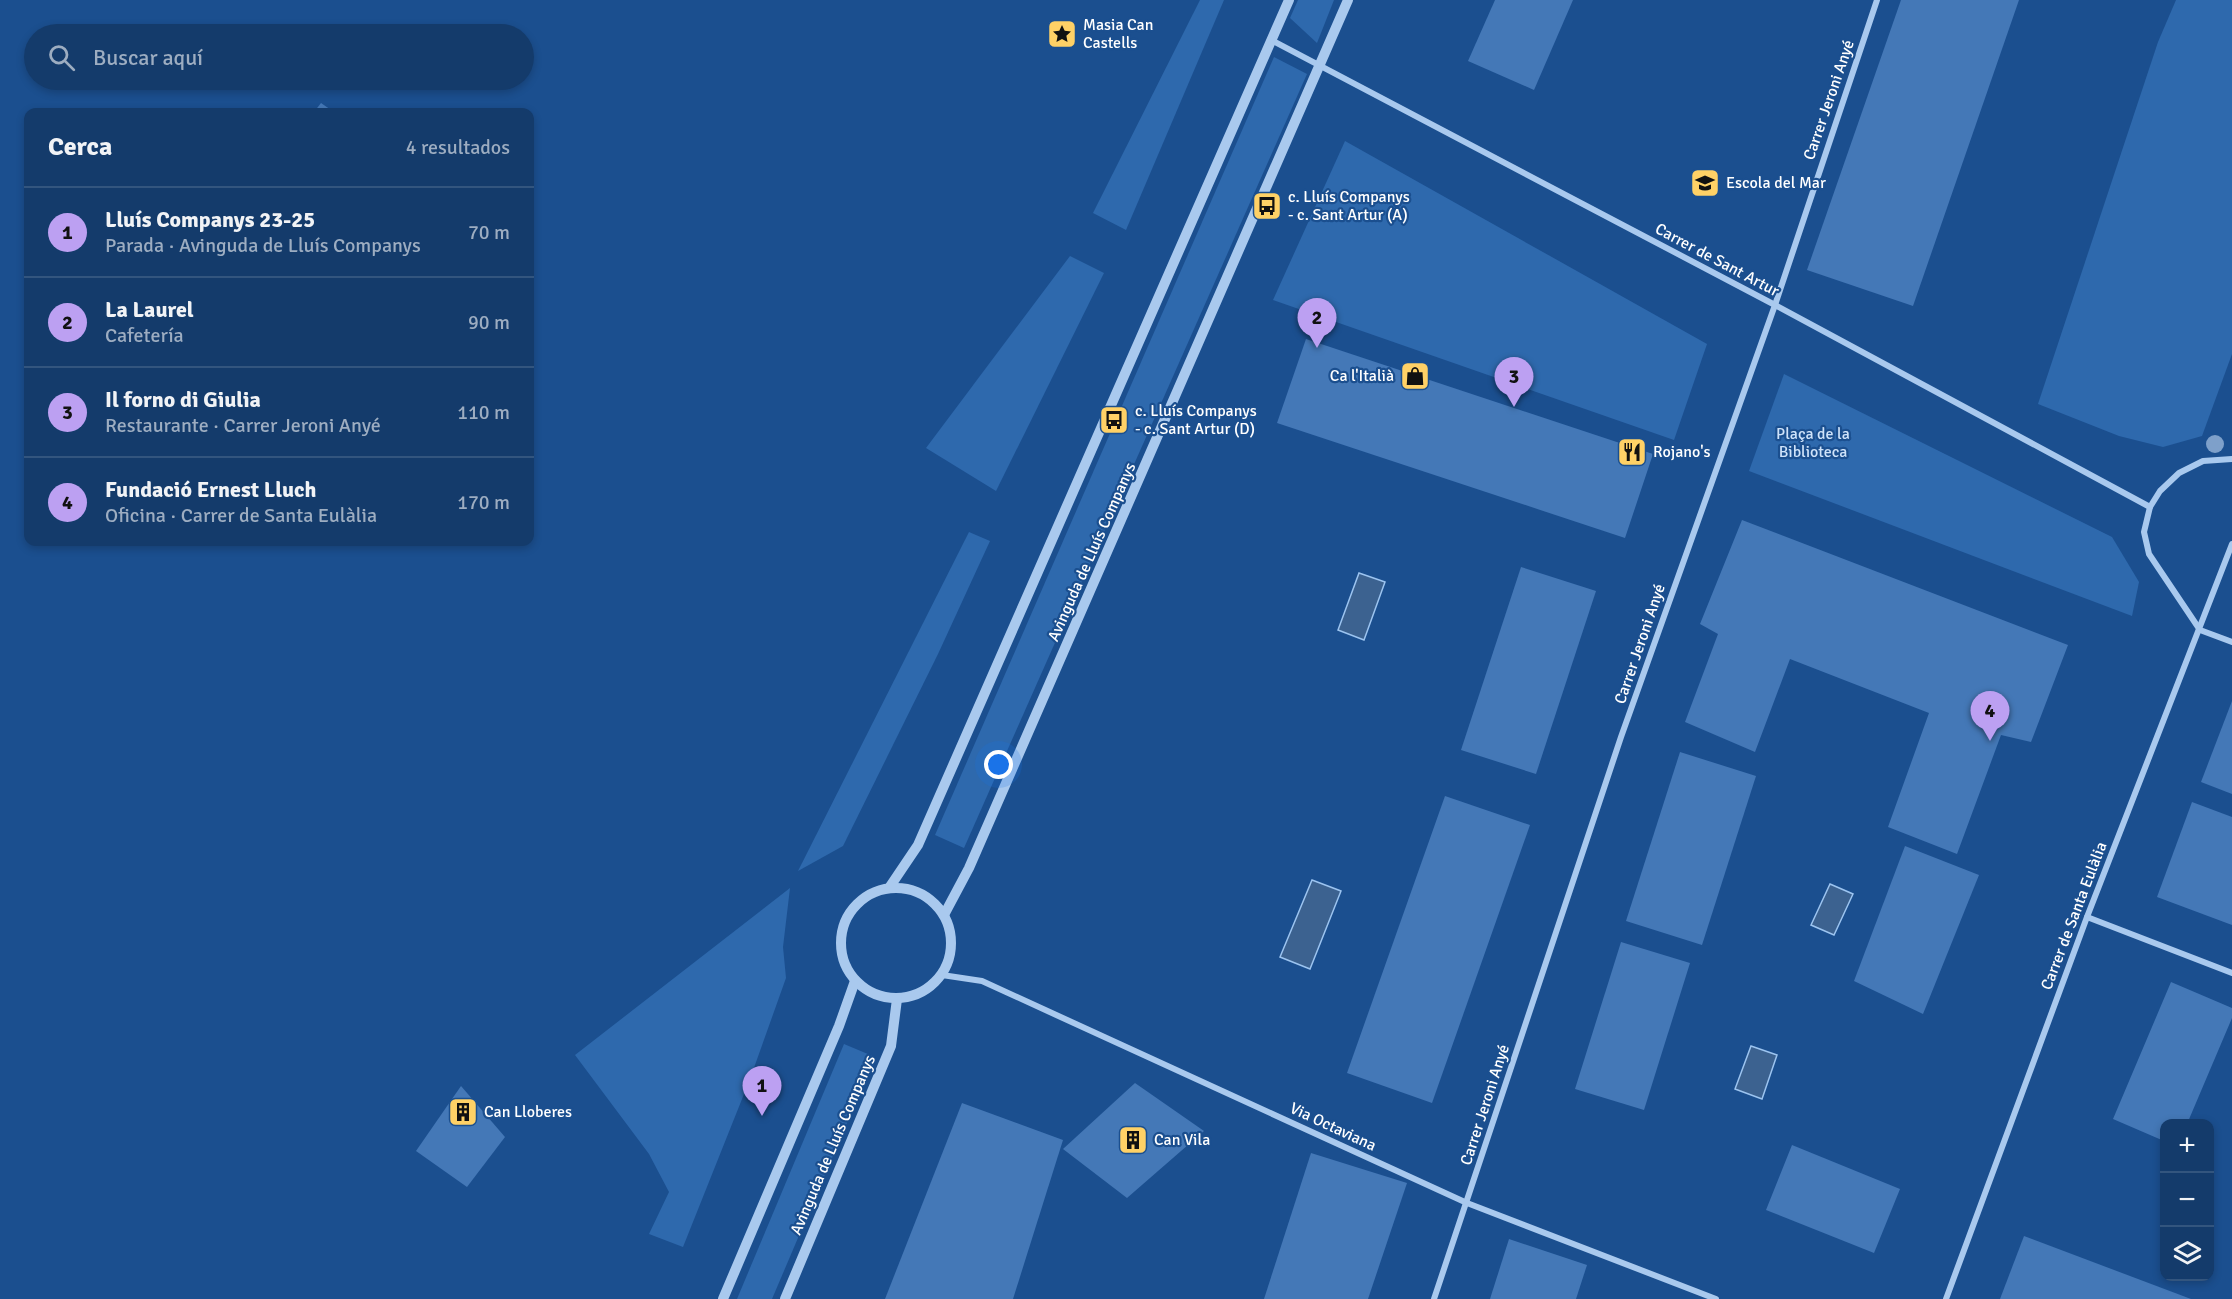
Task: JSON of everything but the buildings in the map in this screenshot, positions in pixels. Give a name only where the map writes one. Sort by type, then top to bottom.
[{"type":"street","points":[[889,888],[918,845],[1289,0]]},
{"type":"street","name":"Avinguda de Lluís Companys","points":[[944,915],[974,857],[1348,0]]},
{"type":"street","name":"Carrer Jeroni Anyé","points":[[1434,1299],[1621,737],[1775,305],[1877,0]]},
{"type":"street","name":"Carrer de Sant Artur","points":[[1271,39],[1775,305],[2150,507]]},
{"type":"street","points":[[2232,459],[2203,461],[2179,473],[2160,491],[2150,507],[2144,532],[2149,554],[2200,630],[2232,642]]},
{"type":"street","name":"Carrer de Santa Eulàlia","points":[[1946,1299],[2087,917],[2232,544]]},
{"type":"street","points":[[898,887],[921,894],[932,900],[944,915],[952,939],[948,963],[942,975],[928,988],[914,996],[897,999],[875,995],[855,981],[847,969],[841,948],[842,932],[848,915],[862,900],[873,893],[898,887]]},
{"type":"street","points":[[2087,917],[2232,973]]},
{"type":"street","name":"Via Octaviana","points":[[942,975],[982,981],[1467,1203],[1716,1299]]},
{"type":"street","points":[[723,1299],[839,1026],[855,981]]},
{"type":"street","name":"Avinguda de Lluís Companys","points":[[785,1299],[891,1046],[897,999]]},
{"type":"green space","points":[[1200,0],[1224,0],[1126,230],[1093,213]]},
{"type":"green space","points":[[1298,0],[1334,0],[1317,43],[1290,18]]},
{"type":"green space","points":[[2176,0],[2232,0],[2232,354],[2202,436],[2163,447],[2119,436],[2038,404],[2158,42]]},
{"type":"green space","points":[[1274,57],[1307,74],[964,848],[935,835]]},
{"type":"green space","points":[[1345,141],[1707,344],[1674,440],[1273,300]]},
{"type":"green space","points":[[1070,256],[1104,273],[996,491],[926,448]]},
{"type":"green space","name":"Plaça de la Biblioteca","points":[[1784,374],[2112,537],[2139,582],[2132,616],[1749,471]]},
{"type":"green space","points":[[969,532],[990,541],[938,654],[843,846],[798,871]]},
{"type":"green space","points":[[790,888],[783,947],[786,978],[750,1079],[683,1247],[649,1234],[669,1192],[649,1154],[575,1055]]},
{"type":"green space","points":[[844,1044],[875,1057],[772,1299],[737,1299]]},
{"type":"shaded area","points":[[1359,573],[1385,582],[1364,640],[1338,630]]},
{"type":"shaded area","points":[[1312,880],[1341,891],[1310,969],[1280,957]]},
{"type":"shaded area","points":[[1830,884],[1853,894],[1834,935],[1811,925]]},
{"type":"shaded area","points":[[1751,1046],[1777,1055],[1762,1099],[1735,1089]]},
{"type":"place","name":"Masia Can Castells","points":[[1062,34]]},
{"type":"place","name":"Escola del Mar","points":[[1705,183]]},
{"type":"place","name":"c. Lluís Companys - c. Sant Artur (A)","points":[[1267,206]]},
{"type":"place","name":"La Laurel","points":[[1317,348]]},
{"type":"place","name":"Ca l'Italià","points":[[1415,376]]},
{"type":"place","name":"Il forno di Giulia","points":[[1514,407]]},
{"type":"place","name":"c. Lluís Companys - c. Sant Artur (D)","points":[[1114,420]]},
{"type":"place","name":"Rojano's","points":[[1632,452]]},
{"type":"place","name":"Fundació Ernest Lluch","points":[[1990,741]]},
{"type":"place","name":"Can Lloberes","points":[[463,1112]]},
{"type":"place","name":"Lluís Companys 23-25","points":[[762,1116]]},
{"type":"place","name":"Can Vila","points":[[1133,1140]]}]
